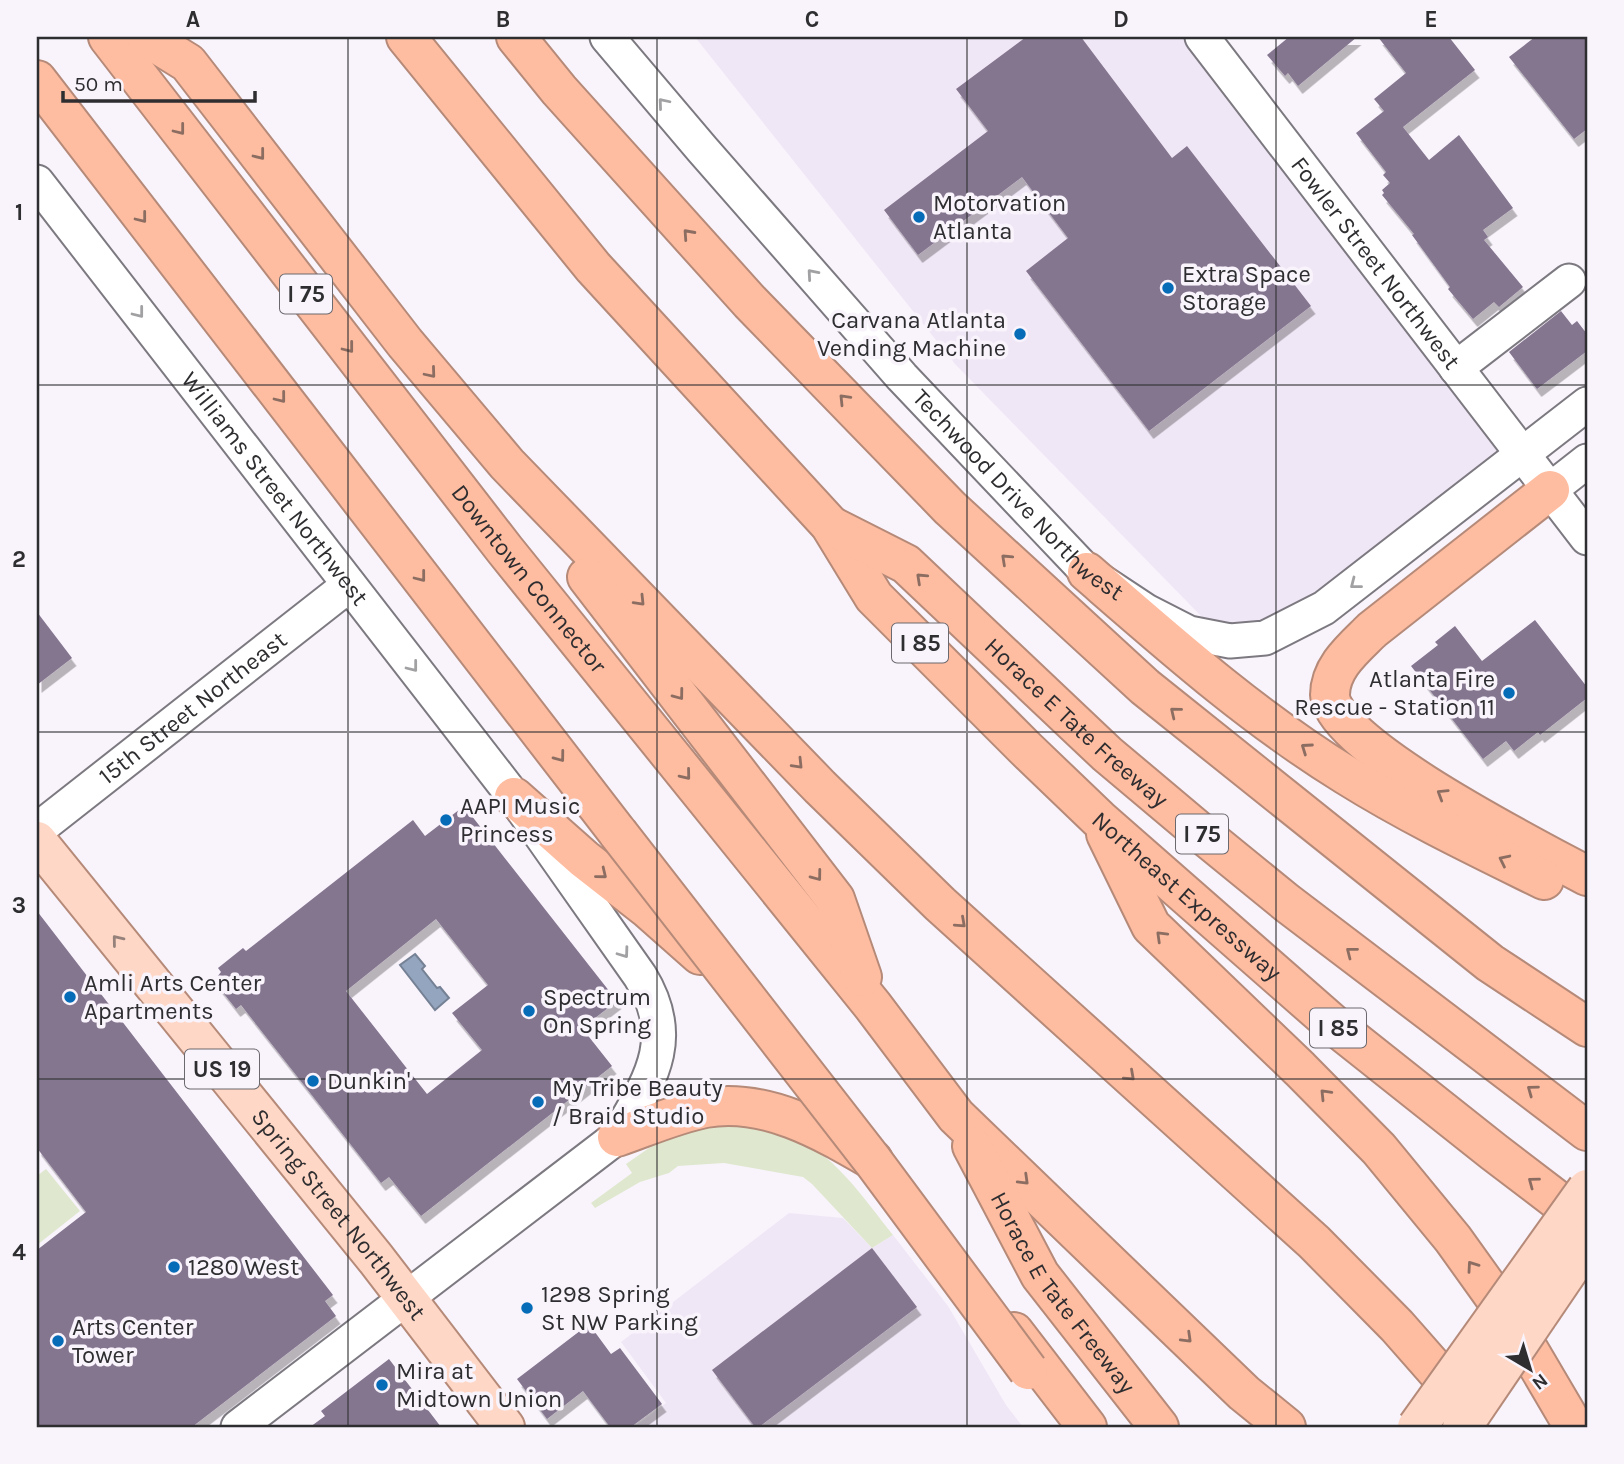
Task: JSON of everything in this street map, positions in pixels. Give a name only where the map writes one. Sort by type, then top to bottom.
[{"type":"highway","name":"Downtown Connector","points":[[108,37],[505,550],[873,1006],[956,1116]]},
{"type":"highway","points":[[146,37],[188,63],[405,343],[507,464],[820,788],[940,904],[1314,1242],[1397,1326],[1484,1427]]},
{"type":"highway","name":"I 75","points":[[406,37],[593,267],[830,525]]},
{"type":"highway","points":[[516,37],[559,90],[750,302],[950,508],[1145,687],[1490,963],[1587,1027]]},
{"type":"highway","points":[[37,80],[873,1161],[1071,1427]]},
{"type":"highway","points":[[507,464],[542,522],[654,662],[835,899],[873,1006]]},
{"type":"highway","points":[[1550,490],[1372,630],[1348,654],[1332,677],[1330,698],[1338,716],[1349,728],[1394,765],[1587,876]]},
{"type":"highway","name":"Northeast Expressway","points":[[830,525],[874,597],[1099,819],[1334,1025],[1587,1223]]},
{"type":"highway","name":"Horace E Tate Freeway","points":[[830,525],[906,564],[1107,754],[1185,820],[1287,903],[1587,1131]]},
{"type":"highway","points":[[1087,572],[1261,760],[1381,877]]},
{"type":"highway","points":[[1087,572],[1243,704],[1345,775],[1410,813],[1587,900]]},
{"type":"highway","points":[[514,797],[583,859],[648,908],[776,1029],[1087,1427]]},
{"type":"highway","points":[[1099,819],[1151,926],[1379,1149],[1453,1239],[1511,1320],[1574,1427]]},
{"type":"highway","points":[[617,1138],[707,1108],[738,1107],[785,1116],[831,1136],[887,1168]]},
{"type":"highway","points":[[956,1116],[1244,1393],[1286,1427]]},
{"type":"highway","name":"Horace E Tate Freeway","points":[[956,1116],[1040,1275],[1159,1427]]},
{"type":"main road","name":"Spring Street Northwest","points":[[37,841],[407,1298],[505,1427]]},
{"type":"main road","points":[[1417,1427],[1587,1189]]},
{"type":"main road","points":[[1462,1427],[1587,1243]]},
{"type":"street","name":"Techwood Drive Northwest","points":[[607,37],[902,377],[1087,572],[1146,611],[1189,633],[1230,642],[1265,638],[1324,608],[1587,404]]},
{"type":"street","name":"Fowler Street Northwest","points":[[1202,37],[1587,538]]},
{"type":"street","name":"Williams Street Northwest","points":[[37,181],[514,797],[640,976],[656,1007],[659,1024],[657,1057],[647,1084],[617,1138]]},
{"type":"street","points":[[1456,368],[1569,281]]},
{"type":"street","points":[[1550,490],[1587,461]]},
{"type":"street","name":"15th Street Northeast","points":[[37,830],[349,585]]},
{"type":"street","points":[[238,1427],[617,1138]]},
{"type":"shaded area","points":[[695,37],[1203,37],[1522,444],[1242,658],[955,364]]},
{"type":"shaded area","points":[[789,1213],[843,1218],[872,1248],[893,1235],[948,1306],[1006,1405],[1023,1427],[634,1427],[666,1403],[621,1342]]},
{"type":"green space","points":[[737,1124],[785,1134],[818,1151],[846,1177],[893,1235],[872,1248],[803,1177],[724,1163],[678,1166],[669,1173],[640,1182],[595,1208],[591,1203],[632,1173],[626,1164],[677,1132]]},
{"type":"green space","points":[[46,1169],[80,1211],[37,1245],[37,1176]]},
{"type":"water","points":[[415,954],[425,966],[422,969],[449,998],[435,1010],[400,965]]},
{"type":"building","points":[[1026,37],[1081,37],[1172,158],[1187,146],[1311,306],[1149,431],[1026,271],[1068,238],[1022,177],[918,255],[884,210],[988,131],[956,89]]},
{"type":"building","points":[[1289,37],[1357,37],[1298,86],[1288,73],[1285,76],[1267,55]]},
{"type":"building","points":[[1378,37],[1449,37],[1475,70],[1403,127],[1429,160],[1459,135],[1513,208],[1483,230],[1488,237],[1484,240],[1523,287],[1499,307],[1494,302],[1473,319],[1448,289],[1450,287],[1412,235],[1414,234],[1382,195],[1382,190],[1390,183],[1383,175],[1386,172],[1356,133],[1384,111],[1374,99],[1406,73]]},
{"type":"building","points":[[1535,37],[1587,37],[1587,129],[1574,139],[1509,57]]},
{"type":"building","points":[[1561,311],[1572,325],[1577,321],[1587,334],[1587,351],[1537,389],[1509,352]]},
{"type":"building","points":[[37,612],[72,658],[37,685]]},
{"type":"building","name":"Atlanta Fire Rescue - Station 11","points":[[1535,620],[1587,687],[1587,698],[1540,735],[1538,732],[1514,751],[1506,741],[1483,759],[1411,666],[1438,645],[1435,642],[1455,626],[1482,661]]},
{"type":"building","name":"Spectrum On Spring","points":[[464,806],[617,1001],[582,1028],[612,1066],[421,1216],[389,1177],[381,1183],[241,1005],[236,1009],[214,981],[221,972],[218,968],[243,948],[246,951],[413,820],[425,836]],"holes":[[[436,919],[488,985],[452,1013],[482,1050],[427,1094],[346,991]]]},
{"type":"building","name":"1280 West","points":[[37,911],[333,1295],[325,1301],[336,1316],[192,1427],[37,1427],[37,1250],[86,1212],[37,1148]]},
{"type":"building","points":[[872,1248],[917,1307],[759,1427],[755,1427],[712,1370]]},
{"type":"building","points":[[589,1324],[611,1354],[620,1348],[662,1404],[631,1427],[610,1427],[583,1391],[547,1419],[517,1379]]},
{"type":"building","name":"Mira at Midtown Union","points":[[389,1359],[441,1427],[310,1427],[325,1416],[321,1411]]},
{"type":"place","name":"Motorvation Atlanta","points":[[919,217]]},
{"type":"place","name":"Extra Space Storage","points":[[1168,288]]},
{"type":"place","name":"Carvana Atlanta Vending Machine","points":[[1020,334]]},
{"type":"place","name":"Atlanta Fire Rescue - Station 11","points":[[1509,693]]},
{"type":"place","name":"AAPI Music Princess","points":[[446,820]]},
{"type":"place","name":"Amli Arts Center Apartments","points":[[70,997]]},
{"type":"place","name":"Spectrum On Spring","points":[[529,1011]]},
{"type":"place","name":"Dunkin'","points":[[313,1081]]},
{"type":"place","name":"My Tribe Beauty / Braid Studio","points":[[538,1102]]},
{"type":"place","name":"1280 West","points":[[174,1267]]},
{"type":"place","name":"1298 Spring St NW Parking","points":[[527,1308]]},
{"type":"place","name":"Arts Center Tower","points":[[58,1341]]},
{"type":"place","name":"Mira at Midtown Union","points":[[382,1385]]}]
